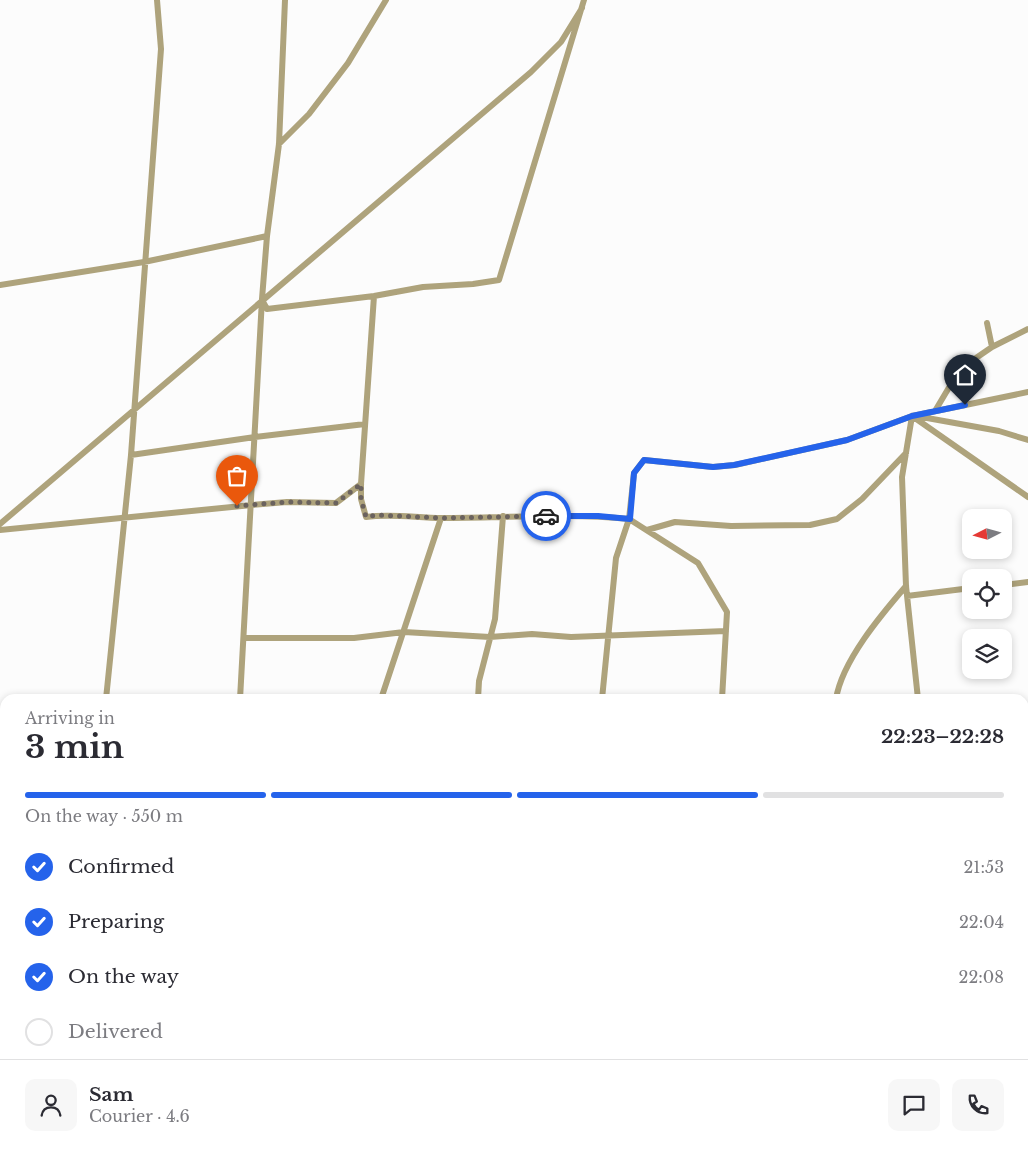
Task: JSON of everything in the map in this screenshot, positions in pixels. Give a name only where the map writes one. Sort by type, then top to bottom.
[{"type":"street","points":[[106,694],[131,455],[161,49],[157,0]]},
{"type":"street","points":[[240,694],[266,236],[279,144],[284,0]]},
{"type":"street","points":[[279,144],[309,114],[348,63],[386,0]]},
{"type":"street","points":[[262,299],[267,309],[374,296],[423,287],[473,284],[499,280],[584,0]]},
{"type":"street","points":[[0,524],[262,299],[335,241],[532,72],[561,42],[582,8]]},
{"type":"street","points":[[0,285],[144,262],[266,236]]},
{"type":"street","points":[[374,296],[361,484],[361,499],[366,517],[377,515],[441,518],[598,516],[630,519],[698,564],[726,612],[722,694]]},
{"type":"street","points":[[987,323],[992,347]]},
{"type":"street","points":[[935,411],[960,369],[992,347],[1028,329]]},
{"type":"street","points":[[603,694],[616,558],[630,519],[634,473],[644,460],[713,467],[734,465],[847,440],[912,416],[1028,392]]},
{"type":"street","points":[[912,416],[999,431],[1028,440]]},
{"type":"street","points":[[912,416],[902,478],[906,586],[917,694]]},
{"type":"street","points":[[912,416],[1028,498]]},
{"type":"street","points":[[131,455],[255,437],[365,424]]},
{"type":"street","points":[[647,530],[675,522],[731,526],[810,525],[837,519],[862,499],[906,453]]},
{"type":"street","points":[[0,530],[287,502],[336,503],[361,484]]},
{"type":"street","points":[[478,694],[479,681],[495,619],[504,516]]},
{"type":"street","points":[[383,694],[441,518]]},
{"type":"street","points":[[1012,584],[1028,582]]},
{"type":"street","points":[[837,694],[838,687],[870,628],[906,586]]},
{"type":"street","points":[[907,596],[962,589]]},
{"type":"street","points":[[244,638],[354,638],[404,632],[490,637],[532,634],[609,636],[726,631]]},
{"type":"way so far","points":[[237,506],[287,502],[336,503],[361,484],[361,499],[366,517],[377,515],[441,518],[546,516]]},
{"type":"route","points":[[546,516],[598,516],[630,519],[634,473],[644,460],[713,467],[734,465],[847,440],[912,416],[965,405]]}]
